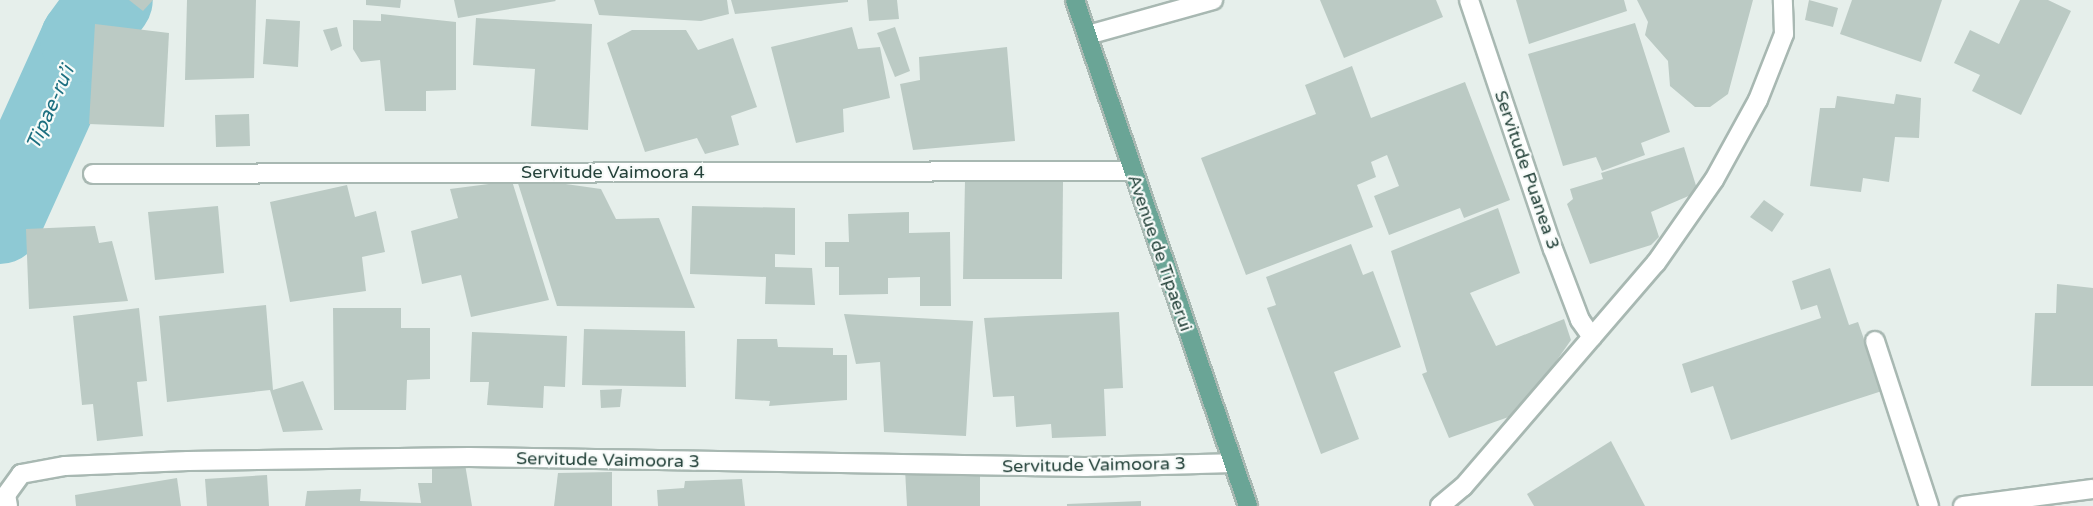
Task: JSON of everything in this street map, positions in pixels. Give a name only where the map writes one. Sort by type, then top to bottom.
[{"type":"main road","name":"Avenue de Tipaerui","points":[[1075,0],[1248,506]]},
{"type":"street","points":[[1088,35],[1213,0]]},
{"type":"street","name":"Servitude Puanea 3","points":[[1468,0],[1553,249],[1580,320],[1592,337]]},
{"type":"street","points":[[1440,506],[1463,487],[1656,263],[1714,180],[1758,100],[1784,33],[1782,0]]},
{"type":"street","name":"Servitude Vaimoora 4","points":[[93,174],[1132,171]]},
{"type":"street","points":[[1875,341],[1929,506]]},
{"type":"street","name":"Servitude Vaimoora 3","points":[[8,506],[6,495],[21,474],[65,466],[188,461],[469,457],[1085,467],[1233,463]]},
{"type":"street","points":[[1963,506],[2093,489]]},
{"type":"building","points":[[129,0],[153,0],[143,11]]},
{"type":"building","points":[[187,0],[256,0],[254,78],[185,80]]},
{"type":"building","points":[[366,0],[401,0],[400,8],[366,5]]},
{"type":"building","points":[[454,0],[555,0],[556,1],[458,18]]},
{"type":"building","points":[[594,0],[727,0],[729,14],[701,21],[599,15]]},
{"type":"building","points":[[731,0],[848,0],[848,2],[735,14]]},
{"type":"building","points":[[867,0],[897,0],[899,19],[869,21]]},
{"type":"building","points":[[1320,0],[1436,0],[1443,17],[1344,58]]},
{"type":"building","points":[[1516,0],[1624,0],[1627,11],[1529,44]]},
{"type":"building","points":[[1637,0],[1753,0],[1728,94],[1710,107],[1695,107],[1670,86],[1668,61],[1645,35],[1648,22]]},
{"type":"building","points":[[1809,0],[1838,8],[1833,27],[1805,20]]},
{"type":"building","points":[[1852,0],[1942,0],[1921,62],[1840,34]]},
{"type":"building","points":[[2020,0],[2048,0],[2071,11],[2021,115],[1972,91],[1980,75],[1954,63],[1970,30],[1999,44]]},
{"type":"building","points":[[381,14],[456,22],[456,90],[426,91],[426,111],[385,111],[380,60],[361,62],[353,49],[353,20],[381,21]]},
{"type":"building","points":[[476,18],[592,24],[588,130],[531,126],[535,69],[473,65]]},
{"type":"building","points":[[266,19],[300,21],[298,67],[263,64]]},
{"type":"building","points":[[1635,23],[1670,132],[1641,143],[1645,155],[1602,171],[1596,157],[1563,166],[1528,54]]},
{"type":"building","points":[[95,24],[169,33],[164,127],[89,124]]},
{"type":"building","points":[[337,27],[342,46],[331,51],[323,30]]},
{"type":"building","points":[[852,27],[858,49],[880,47],[890,98],[843,109],[844,132],[796,143],[771,47]]},
{"type":"building","points":[[895,27],[910,71],[895,77],[877,33]]},
{"type":"building","points":[[632,30],[686,30],[698,50],[733,38],[757,107],[731,116],[739,145],[705,154],[697,138],[645,152],[607,43]]},
{"type":"building","points":[[1007,47],[1015,141],[913,150],[900,84],[920,80],[919,57]]},
{"type":"building","points":[[1352,66],[1371,118],[1465,82],[1510,200],[1464,218],[1460,208],[1389,235],[1374,196],[1399,186],[1387,155],[1371,162],[1376,177],[1357,185],[1373,227],[1246,275],[1201,158],[1316,114],[1305,85]]},
{"type":"building","points":[[1896,94],[1921,98],[1919,138],[1895,137],[1889,182],[1863,178],[1861,192],[1810,186],[1820,108],[1835,108],[1837,96],[1894,104]]},
{"type":"building","points":[[249,114],[250,146],[216,147],[215,115]]},
{"type":"building","points":[[1684,147],[1698,192],[1651,212],[1659,237],[1651,245],[1590,264],[1567,204],[1573,199],[1570,189],[1603,179],[1601,173]]},
{"type":"building","points":[[516,177],[601,189],[616,219],[659,218],[695,308],[557,306]]},
{"type":"building","points":[[512,181],[549,300],[471,317],[461,275],[422,284],[411,231],[458,218],[450,189]]},
{"type":"building","points":[[965,181],[1063,182],[1062,279],[963,279]]},
{"type":"building","points":[[347,185],[355,217],[376,211],[385,252],[362,257],[366,291],[290,302],[270,202]]},
{"type":"building","points":[[1764,200],[1784,214],[1772,232],[1750,217]]},
{"type":"building","points":[[218,206],[224,273],[155,280],[148,212]]},
{"type":"building","points":[[692,206],[795,208],[795,255],[775,254],[775,267],[812,268],[815,305],[765,304],[766,277],[690,274]]},
{"type":"building","points":[[1498,208],[1520,273],[1470,293],[1496,346],[1564,319],[1571,340],[1520,413],[1449,438],[1422,374],[1427,372],[1391,251]]},
{"type":"building","points":[[909,212],[909,233],[950,232],[951,306],[920,306],[920,277],[888,278],[888,294],[839,295],[839,267],[825,267],[825,242],[849,242],[848,214]]},
{"type":"building","points":[[95,226],[99,243],[112,241],[128,301],[29,309],[26,229]]},
{"type":"building","points":[[1351,244],[1363,275],[1373,271],[1401,347],[1334,372],[1359,439],[1321,454],[1267,308],[1276,305],[1266,277]]},
{"type":"building","points":[[1830,268],[1849,325],[1858,322],[1882,391],[1731,440],[1713,386],[1691,393],[1682,364],[1821,318],[1817,305],[1801,310],[1792,281]]},
{"type":"building","points":[[2057,284],[2093,288],[2093,386],[2031,386],[2035,313],[2056,313]]},
{"type":"building","points":[[266,305],[273,390],[303,381],[323,430],[283,432],[270,390],[167,402],[159,316]]},
{"type":"building","points":[[139,308],[147,381],[137,382],[143,436],[97,441],[93,404],[82,405],[73,316]]},
{"type":"building","points":[[333,308],[401,308],[401,328],[430,328],[430,379],[407,380],[406,410],[334,410]]},
{"type":"building","points":[[1119,312],[1123,388],[1104,389],[1106,436],[1052,438],[1051,424],[1016,427],[1014,396],[993,397],[984,318]]},
{"type":"building","points":[[844,314],[973,321],[966,436],[884,432],[880,362],[856,364]]},
{"type":"building","points":[[584,329],[685,331],[686,387],[582,385]]},
{"type":"building","points":[[472,332],[567,336],[565,387],[544,386],[543,408],[487,405],[489,382],[470,382]]},
{"type":"building","points":[[737,339],[777,339],[778,347],[833,348],[833,355],[847,355],[847,400],[769,406],[770,401],[735,399]]},
{"type":"building","points":[[622,389],[620,407],[601,408],[600,390]]},
{"type":"building","points":[[1611,441],[1645,506],[1534,506],[1527,494]]},
{"type":"building","points":[[432,464],[465,464],[472,506],[305,506],[307,491],[361,489],[360,501],[421,503],[418,483],[432,483]]},
{"type":"building","points":[[905,469],[980,469],[980,506],[907,506]]},
{"type":"building","points":[[612,472],[612,506],[554,506],[558,473]]},
{"type":"building","points":[[267,475],[269,506],[207,506],[205,479]]},
{"type":"building","points":[[177,478],[181,506],[76,506],[75,495]]},
{"type":"building","points":[[742,479],[745,506],[658,506],[657,490],[684,488],[685,481]]},
{"type":"building","points":[[1141,501],[1141,506],[1067,506],[1067,504]]},
{"type":"waterway","name":"Tipae-ru’i","points":[[0,222],[82,40],[111,0]]}]
